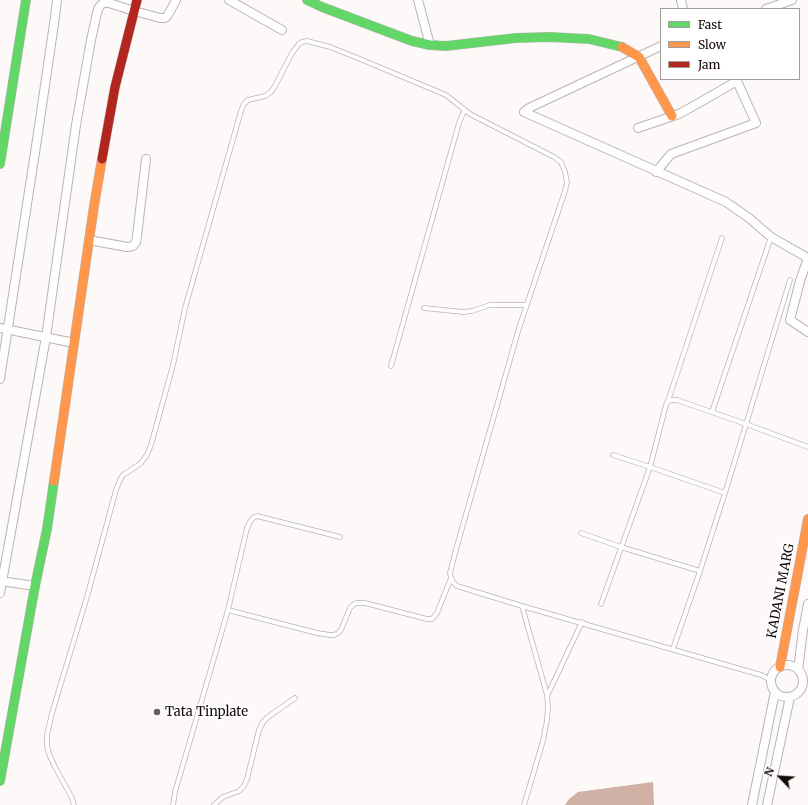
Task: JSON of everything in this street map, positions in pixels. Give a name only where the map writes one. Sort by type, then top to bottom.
[{"type":"street","points":[[0,164],[26,0]]},
{"type":"street","points":[[0,379],[4,328],[56,17],[56,0]]},
{"type":"street","points":[[0,781],[34,586],[47,529],[94,206],[115,87],[137,0]]},
{"type":"street","points":[[0,593],[46,337],[76,125],[91,40],[99,7],[103,4],[109,3],[160,18],[165,18],[176,0]]},
{"type":"street","points":[[229,0],[282,30]]},
{"type":"street","points":[[307,0],[412,41],[430,45],[446,46],[516,38],[549,37],[590,39],[622,47],[639,57],[672,116]]},
{"type":"street","points":[[418,0],[430,45]]},
{"type":"street","points":[[769,8],[792,0]]},
{"type":"street","points":[[660,46],[529,108],[524,112],[726,202],[749,218],[771,237],[808,258],[800,281],[790,320],[808,332]]},
{"type":"street","points":[[638,128],[679,114],[736,80],[756,123],[671,154],[656,172]]},
{"type":"street","points":[[89,240],[127,247],[133,246],[136,242],[146,159]]},
{"type":"street","points":[[4,328],[74,343]]},
{"type":"street","name":"KADANI MARG","points":[[780,667],[788,617],[808,519]]},
{"type":"street","points":[[1,581],[34,586]]},
{"type":"street","points":[[798,670],[808,604]]},
{"type":"street","points":[[752,805],[775,692],[771,680],[772,675],[780,667],[784,666],[794,667],[798,670],[801,674],[802,684],[798,692],[790,697],[782,696],[775,692]]},
{"type":"street","points":[[767,805],[790,697]]},
{"type":"lane","points":[[74,805],[72,798],[49,754],[47,735],[120,480],[123,475],[140,464],[147,455],[151,445],[173,365],[185,308],[236,126],[244,104],[248,100],[265,96],[271,92],[292,53],[299,44],[307,41],[330,47],[360,58],[446,95],[464,111],[554,157],[561,162],[565,172],[567,182],[565,191],[519,328],[455,553],[450,573],[453,582],[457,586],[761,675],[771,680]]},
{"type":"lane","points":[[391,366],[459,123],[464,111]]},
{"type":"lane","points":[[712,412],[771,237]]},
{"type":"lane","points":[[601,604],[650,467],[666,405],[722,238]]},
{"type":"lane","points":[[672,649],[700,571],[725,493],[790,280]]},
{"type":"lane","points":[[424,308],[463,312],[472,311],[490,305],[527,305]]},
{"type":"lane","points":[[668,402],[677,400],[808,447]]},
{"type":"lane","points":[[613,455],[725,493]]},
{"type":"lane","points":[[173,805],[175,792],[228,610],[247,528],[250,522],[257,516],[340,537]]},
{"type":"lane","points":[[581,533],[700,571]]},
{"type":"lane","points":[[228,610],[317,633],[334,635],[341,630],[350,608],[356,603],[432,619],[440,608],[451,578]]},
{"type":"lane","points":[[522,606],[548,695],[547,720],[543,742],[524,805]]},
{"type":"lane","points":[[548,695],[582,622]]},
{"type":"lane","points":[[214,805],[223,797],[239,791],[244,786],[263,722],[295,698]]},
{"type":"shaded area","points":[[653,782],[654,805],[565,805],[569,799],[578,792]]},
{"type":"traffic: fast","points":[[0,164],[26,0]]},
{"type":"traffic: fast","points":[[307,0],[412,41],[430,45],[446,46],[516,38],[549,37],[589,39],[622,47]]},
{"type":"traffic: fast","points":[[0,781],[35,586],[47,529],[54,481]]},
{"type":"traffic: slow","points":[[622,47],[639,57],[672,116]]},
{"type":"traffic: slow","points":[[54,481],[102,159]]},
{"type":"traffic: slow","points":[[780,667],[808,519]]},
{"type":"traffic: jam","points":[[102,159],[115,87],[137,0]]},
{"type":"place","name":"Tata Tinplate","points":[[157,712]]}]
